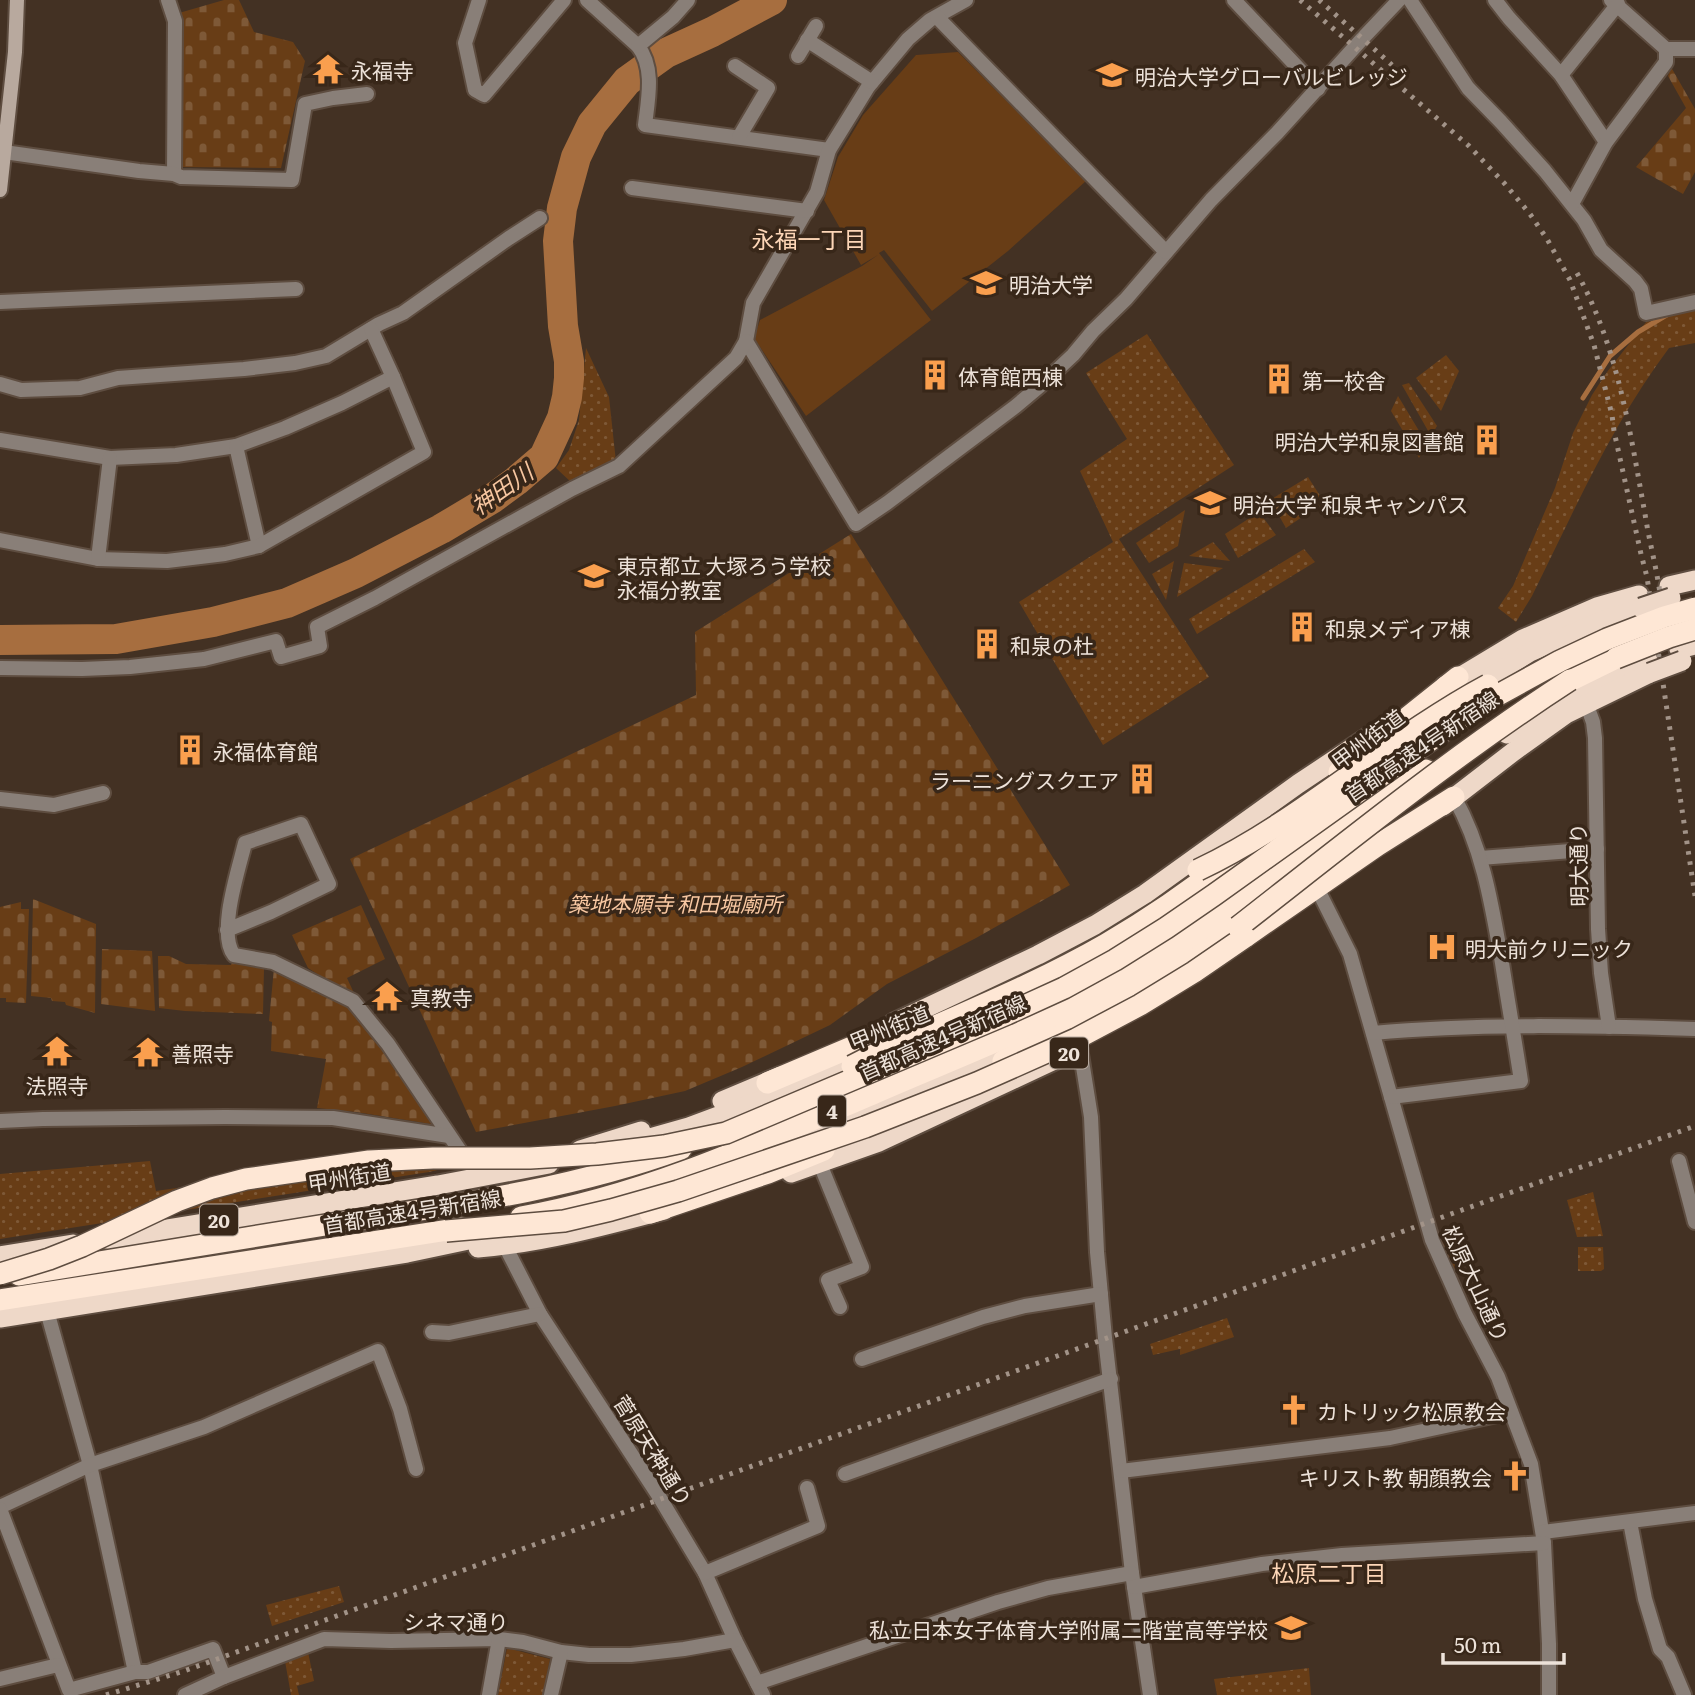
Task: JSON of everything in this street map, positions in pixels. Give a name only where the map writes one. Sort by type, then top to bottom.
[{"type":"highway","points":[[767,1083],[1038,955],[1095,925],[1145,894],[1298,784],[1458,677],[1523,639],[1597,607],[1640,601],[1670,592],[1695,580]]},
{"type":"highway","points":[[1670,592],[1695,593]]},
{"type":"highway","name":"甲州街道","points":[[0,1256],[470,1179],[580,1158],[690,1126],[901,1047],[1054,979],[1107,950],[1207,886],[1468,691],[1530,652],[1640,601]]},
{"type":"highway","points":[[470,1179],[583,1149],[673,1121],[1043,964],[1100,934],[1198,870],[1249,842],[1470,694],[1518,668],[1605,631],[1647,617],[1695,606]]},
{"type":"highway","name":"首都高速4号新宿線","points":[[0,1276],[442,1207],[536,1189],[601,1174],[726,1133],[1007,1014],[1115,960],[1176,922],[1479,705],[1607,639],[1695,606]]},
{"type":"highway","name":"首都高速4号新宿線","points":[[0,1300],[446,1231],[541,1213],[667,1179],[748,1147],[1003,1038],[1124,978],[1176,946],[1453,751],[1528,702],[1616,658],[1695,629]]},
{"type":"highway","name":"20","points":[[0,1318],[502,1240],[650,1213],[735,1191],[879,1142],[1080,1048],[1183,991],[1321,897],[1566,714],[1649,667],[1688,653]]},
{"type":"highway","name":"20","points":[[502,1240],[688,1182],[803,1138],[1077,1017],[1185,955],[1313,863],[1560,701],[1622,670],[1649,667]]},
{"type":"highway","points":[[597,1154],[663,1142],[723,1125],[788,1099],[899,1042],[1048,974],[1106,944],[1205,879],[1458,677]]},
{"type":"highway","points":[[650,1213],[757,1177],[815,1154],[1074,1027],[1134,994],[1238,927],[1496,730],[1570,680]]},
{"type":"highway","points":[[446,1231],[564,1221],[611,1210],[678,1191],[865,1127],[977,1083],[1076,1039],[1140,1005],[1194,972],[1378,845],[1454,797]]},
{"type":"highway","name":"4","points":[[0,1276],[71,1250],[177,1201],[246,1179],[369,1161],[597,1154],[664,1146],[726,1133]]},
{"type":"main road","points":[[0,190],[15,52],[17,0]]},
{"type":"street","points":[[168,0],[175,21],[174,174]]},
{"type":"street","points":[[480,0],[465,43],[475,90],[484,95],[564,0]]},
{"type":"street","points":[[587,0],[640,49],[649,78],[645,125],[829,150]]},
{"type":"street","points":[[640,49],[688,0]]},
{"type":"street","points":[[0,668],[130,667],[204,659],[276,641],[281,657],[320,646],[317,627],[619,466],[736,358],[746,341],[753,303],[817,192],[829,150],[872,82],[908,39],[930,20],[966,0]]},
{"type":"street","points":[[1234,0],[1318,89]]},
{"type":"street","points":[[746,341],[856,524],[1041,385],[1126,299],[1211,200],[1277,133],[1399,0]]},
{"type":"street","points":[[1410,0],[1468,88],[1501,121],[1572,204],[1601,250],[1635,281],[1641,289],[1646,313],[1695,302]]},
{"type":"street","points":[[1496,0],[1560,75],[1606,142]]},
{"type":"street","points":[[1560,75],[1614,2],[1666,49],[1695,48]]},
{"type":"street","points":[[937,17],[1166,252]]},
{"type":"street","points":[[798,56],[816,26]]},
{"type":"street","points":[[807,40],[872,82]]},
{"type":"street","points":[[1572,204],[1606,142],[1666,62],[1666,49]]},
{"type":"street","points":[[735,66],[768,89],[739,137]]},
{"type":"street","points":[[5,152],[181,177],[292,180],[305,104],[367,94]]},
{"type":"street","points":[[632,188],[807,211]]},
{"type":"street","points":[[0,384],[21,390],[80,387],[118,378],[244,369],[326,356],[403,313],[540,218]]},
{"type":"street","points":[[0,302],[296,289]]},
{"type":"street","points":[[0,540],[98,559],[167,561],[225,554],[259,546],[424,453],[371,329]]},
{"type":"street","points":[[0,440],[110,458],[176,455],[236,446],[342,403],[393,377]]},
{"type":"street","points":[[236,446],[259,546]]},
{"type":"street","points":[[98,559],[110,458]]},
{"type":"street","name":"明大通り","points":[[1586,704],[1593,722],[1595,738],[1598,929],[1609,1027]]},
{"type":"street","points":[[0,799],[54,805],[103,793]]},
{"type":"street","points":[[1391,1097],[1521,1081],[1493,910],[1480,858],[1454,797]]},
{"type":"street","points":[[227,930],[329,884],[301,824],[245,843],[230,908],[227,930],[230,951],[234,955],[274,962],[352,1001],[388,1044],[462,1154],[470,1179]]},
{"type":"street","points":[[1480,858],[1597,849]]},
{"type":"street","name":"松原大山通り","points":[[1321,897],[1350,954],[1432,1240],[1465,1314],[1498,1377],[1531,1464],[1544,1538],[1549,1695]]},
{"type":"street","points":[[1373,1033],[1423,1028],[1695,1029]]},
{"type":"street","points":[[1080,1048],[1091,1117],[1101,1294],[1133,1580],[1150,1695]]},
{"type":"street","points":[[0,1121],[334,1118],[449,1136]]},
{"type":"street","points":[[1679,1161],[1695,1222]]},
{"type":"street","points":[[820,1164],[862,1268],[828,1280],[840,1307]]},
{"type":"street","name":"菅原天神通り","points":[[502,1240],[540,1314],[660,1498],[705,1573],[734,1640],[760,1689]]},
{"type":"street","points":[[862,1359],[983,1317],[1025,1306],[1101,1294]]},
{"type":"street","points":[[47,1311],[90,1465],[135,1672]]},
{"type":"street","points":[[432,1332],[449,1334],[540,1314]]},
{"type":"street","points":[[223,1677],[214,1649],[148,1672],[135,1672],[69,1690],[0,1508],[90,1465],[204,1427],[378,1351],[400,1409],[416,1468]]},
{"type":"street","points":[[845,1474],[1111,1379]]},
{"type":"street","points":[[1121,1471],[1390,1438],[1511,1412]]},
{"type":"street","points":[[705,1573],[818,1526],[807,1488]]},
{"type":"street","points":[[760,1689],[998,1602],[1048,1588],[1262,1563],[1544,1538],[1695,1513]]},
{"type":"street","points":[[1630,1522],[1648,1611],[1660,1649],[1668,1657],[1684,1695]]},
{"type":"street","name":"シネマ通り","points":[[185,1695],[223,1677],[324,1639],[499,1639],[561,1652],[631,1655],[734,1640]]},
{"type":"street","points":[[489,1695],[499,1639]]},
{"type":"street","points":[[551,1695],[561,1652]]},
{"type":"street","points":[[0,1679],[58,1665]]},
{"type":"green space","points":[[224,0],[239,0],[254,32],[293,42],[305,61],[281,168],[181,167],[183,34],[179,13]]},
{"type":"green space","points":[[958,52],[1086,181],[1008,251],[932,311],[884,250],[879,253],[931,320],[806,416],[754,338],[760,320],[862,266],[878,255],[861,265],[824,200],[838,157],[863,115],[916,55]]},
{"type":"green space","points":[[1671,67],[1695,109],[1695,172],[1683,194],[1636,167],[1686,108],[1668,76]]},
{"type":"green space","points":[[1695,308],[1695,343],[1669,348],[1648,377],[1612,437],[1532,596],[1516,622],[1498,608],[1513,586],[1555,488],[1573,433],[1592,395],[1650,317]]},
{"type":"green space","points":[[1147,334],[1234,465],[1119,539],[1209,677],[1103,745],[1019,602],[1113,542],[1080,471],[1127,439],[1086,373]]},
{"type":"green space","points":[[586,348],[609,397],[616,462],[573,484],[556,468],[569,450],[579,420]]},
{"type":"green space","points":[[1446,355],[1459,371],[1441,411],[1416,378]]},
{"type":"green space","points":[[1409,383],[1437,426],[1431,436],[1402,385]]},
{"type":"green space","points":[[1398,396],[1427,444],[1419,458],[1391,411]]},
{"type":"green space","points":[[1308,477],[1324,502],[1286,528],[1270,500]]},
{"type":"green space","points":[[1185,510],[1178,546],[1149,563],[1136,543]]},
{"type":"green space","points":[[1259,512],[1276,535],[1238,558],[1225,534]]},
{"type":"green space","name":"築地本願寺 和田堀廟所","points":[[851,534],[1070,885],[887,984],[830,1025],[685,1091],[476,1132],[350,859],[696,695],[695,632]]},
{"type":"green space","points":[[1213,542],[1230,561],[1189,556]]},
{"type":"green space","points":[[1304,549],[1315,562],[1197,634],[1189,619]]},
{"type":"green space","points":[[1174,561],[1166,600],[1152,574]]},
{"type":"green space","points":[[1184,563],[1223,568],[1177,597]]},
{"type":"green space","points":[[33,899],[96,924],[95,1013],[66,1005],[65,1002],[52,1001],[51,998],[31,996]]},
{"type":"green space","points":[[21,902],[21,909],[29,909],[26,1003],[6,1002],[6,998],[0,998],[0,907]]},
{"type":"green space","points":[[361,905],[385,959],[347,978],[353,991],[348,994],[308,968],[292,935]]},
{"type":"green space","points":[[102,949],[152,951],[155,1011],[101,1004]]},
{"type":"green space","points":[[158,956],[169,956],[186,964],[231,965],[233,960],[264,968],[263,1014],[159,1008]]},
{"type":"green space","points":[[274,968],[350,1006],[437,1125],[317,1108],[326,1059],[271,1051],[272,1022],[269,1021]]},
{"type":"green space","points":[[453,1148],[459,1165],[429,1172],[0,1239],[0,1174],[150,1161],[156,1191]]},
{"type":"green space","points":[[1593,1192],[1603,1236],[1577,1237],[1567,1200]]},
{"type":"green space","points":[[1457,1235],[1468,1264],[1450,1270],[1440,1242]]},
{"type":"green space","points":[[1578,1247],[1603,1247],[1604,1269],[1578,1271]]},
{"type":"green space","points":[[1227,1318],[1234,1337],[1180,1355],[1180,1349],[1153,1355],[1150,1344]]},
{"type":"green space","points":[[339,1586],[344,1602],[272,1626],[266,1605]]},
{"type":"green space","points":[[507,1648],[550,1659],[543,1695],[498,1695]]},
{"type":"green space","points":[[308,1652],[314,1681],[297,1686],[299,1695],[291,1695],[285,1661]]},
{"type":"green space","points":[[1309,1668],[1311,1695],[1217,1695],[1214,1679]]},
{"type":"waterway","name":"神田川","points":[[0,640],[116,639],[213,622],[287,603],[356,573],[441,529],[516,481],[544,457],[562,418],[567,397],[569,361],[563,326],[558,241],[562,208],[576,157],[592,124],[627,81],[666,53],[772,0]]},
{"type":"waterway","points":[[1583,398],[1610,356],[1638,332],[1670,313]]},
{"type":"railway","points":[[1300,0],[1469,146],[1530,214],[1570,280],[1594,345],[1647,577],[1695,896]]},
{"type":"railway","points":[[1319,0],[1392,65]]},
{"type":"railway","points":[[1577,273],[1591,301],[1613,360],[1634,452],[1660,593]]},
{"type":"railway","points":[[106,1695],[184,1671],[1695,1126]]},
{"type":"place","name":"永福寺","points":[[328,69]]},
{"type":"place","name":"明治大学グローバルビレッジ","points":[[1112,75]]},
{"type":"place","name":"明治大学","points":[[986,283]]},
{"type":"place","name":"体育館西棟","points":[[935,375]]},
{"type":"place","name":"第一校舎","points":[[1279,379]]},
{"type":"place","name":"明治大学和泉図書館","points":[[1487,440]]},
{"type":"place","name":"明治大学 和泉キャンパス","points":[[1210,503]]},
{"type":"place","name":"東京都立 大塚ろう学校 永福分教室","points":[[594,576]]},
{"type":"place","name":"和泉メディア棟","points":[[1302,627]]},
{"type":"place","name":"和泉の杜","points":[[987,644]]},
{"type":"place","name":"永福体育館","points":[[190,750]]},
{"type":"place","name":"ラーニングスクエア","points":[[1142,779]]},
{"type":"place","name":"明大前クリニック","points":[[1442,947]]},
{"type":"place","name":"真教寺","points":[[387,996]]},
{"type":"place","name":"法照寺","points":[[57,1051]]},
{"type":"place","name":"善照寺","points":[[148,1052]]},
{"type":"place","name":"カトリック松原教会","points":[[1294,1410]]},
{"type":"place","name":"キリスト教 朝顔教会","points":[[1515,1476]]},
{"type":"place","name":"私立日本女子体育大学附属二階堂高等学校","points":[[1291,1628]]},
{"type":"district","name":"永福一丁目","points":[[809,238]]},
{"type":"district","name":"松原二丁目","points":[[1329,1572]]}]
